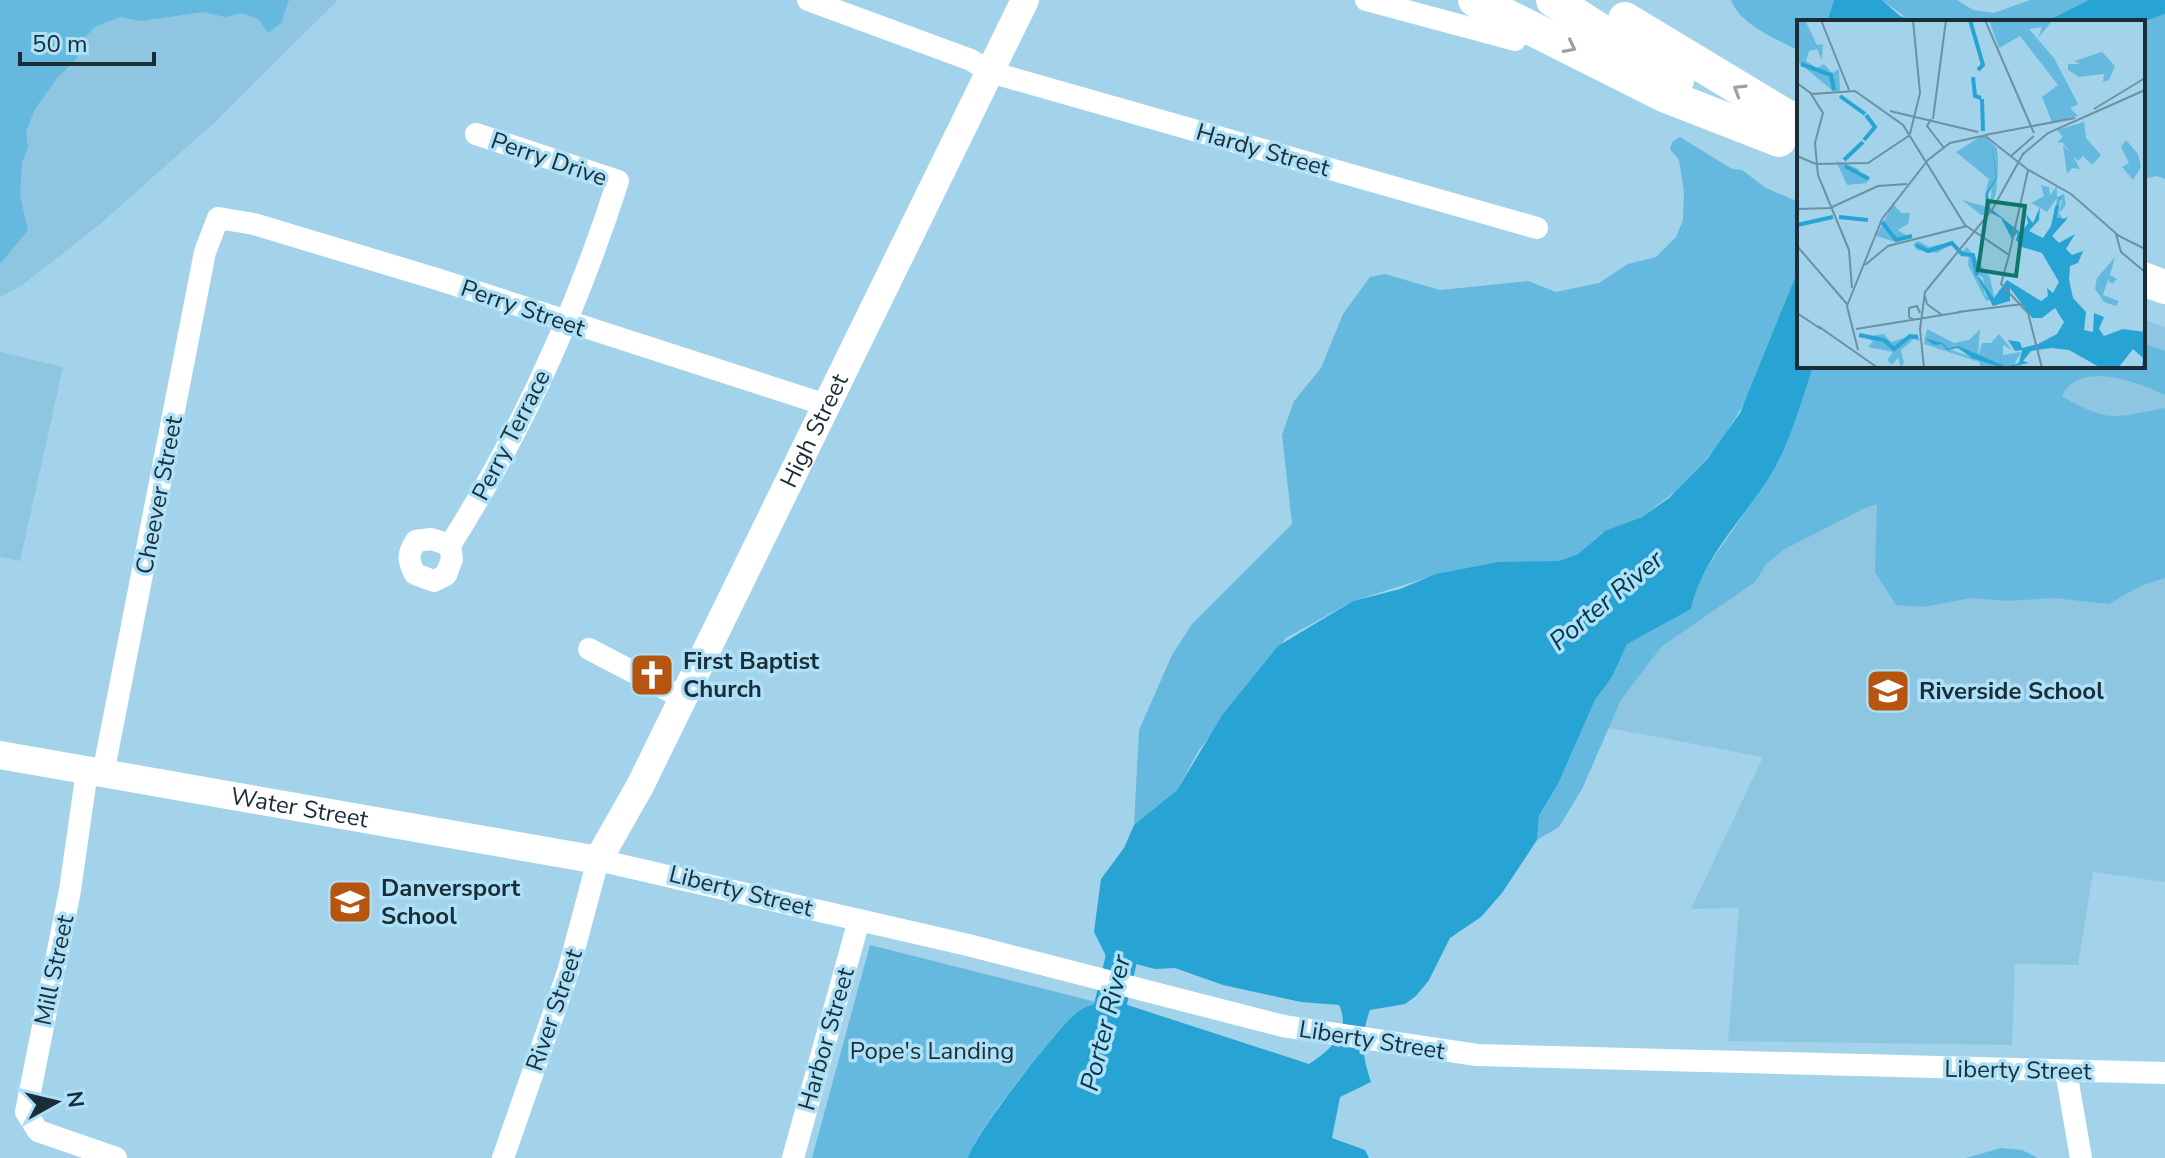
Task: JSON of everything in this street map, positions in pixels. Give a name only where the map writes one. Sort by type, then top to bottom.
[{"type":"highway","points":[[1475,0],[1666,96],[1792,138]]},
{"type":"highway","points":[[1553,0],[1792,138]]},
{"type":"highway","points":[[1594,0],[1681,53]]},
{"type":"highway","points":[[1620,0],[1681,53],[1792,138]]},
{"type":"highway","points":[[2145,280],[2165,287]]},
{"type":"highway","points":[[2145,304],[2165,311]]},
{"type":"main road","name":"High Street","points":[[598,860],[640,786],[1025,0]]},
{"type":"main road","name":"Water Street","points":[[0,755],[598,860]]},
{"type":"street","name":"Hardy Street","points":[[808,0],[971,60],[990,72],[1537,228]]},
{"type":"street","points":[[1366,0],[1515,40]]},
{"type":"street","name":"Perry Drive","points":[[476,134],[618,181],[568,323]]},
{"type":"street","name":"Perry Street","points":[[218,218],[254,224],[425,275],[826,405]]},
{"type":"street","name":"Cheever Street","points":[[95,772],[205,252],[218,218]]},
{"type":"street","name":"Perry Terrace","points":[[450,545],[475,505],[568,323]]},
{"type":"street","points":[[589,649],[683,698]]},
{"type":"street","name":"Mill Street","points":[[95,772],[26,1112],[38,1131],[116,1158]]},
{"type":"street","name":"Liberty Street","points":[[598,860],[1324,1033],[1378,1043],[1477,1055],[2165,1073]]},
{"type":"street","name":"River Street","points":[[503,1158],[568,972],[598,860]]},
{"type":"street","name":"Harbor Street","points":[[793,1158],[859,920]]},
{"type":"street","points":[[2066,1071],[2081,1158]]},
{"type":"shaded area","points":[[32,0],[338,0],[214,123],[100,224],[20,287],[0,297],[0,36]]},
{"type":"shaded area","name":"Riverside School","points":[[2145,320],[2165,327],[2165,882],[2093,872],[2078,965],[2015,964],[2012,1045],[1728,1041],[1739,908],[1691,909],[1763,757],[1593,725],[1630,657],[1902,398],[2145,368]]},
{"type":"shaded area","points":[[0,352],[63,367],[20,561],[0,557]]},
{"type":"green space","points":[[0,0],[289,0],[281,23],[268,33],[258,19],[242,13],[225,17],[203,12],[141,21],[120,17],[95,27],[83,39],[76,60],[57,78],[35,109],[26,132],[28,148],[22,162],[20,196],[28,230],[0,264]]},
{"type":"green space","points":[[1731,0],[1834,0],[1828,19],[1830,20],[1797,20],[1797,50],[1751,24]]},
{"type":"green space","points":[[1882,0],[1957,0],[1973,10],[1994,13],[2030,0],[2089,0],[2053,18],[2042,20],[1909,20]]},
{"type":"green space","points":[[2165,14],[2165,179],[2157,176],[2145,179],[2145,21]]},
{"type":"green space","points":[[1680,137],[1732,169],[1742,170],[1766,188],[1797,201],[1797,273],[1752,390],[1719,445],[1677,490],[1642,517],[1602,533],[1578,554],[1559,561],[1442,573],[1353,601],[1286,638],[1199,750],[1177,790],[1134,825],[1139,730],[1172,655],[1192,624],[1292,524],[1282,435],[1294,401],[1321,368],[1343,314],[1370,277],[1385,274],[1440,290],[1528,281],[1556,292],[1599,283],[1628,264],[1656,257],[1676,237],[1683,220],[1684,192],[1679,160],[1670,149],[1672,142]]},
{"type":"green space","points":[[2145,344],[2165,351],[2165,395],[2125,380],[2095,376],[2070,385],[2062,396],[2091,411],[2112,416],[2165,408],[2165,578],[2140,586],[2109,604],[2054,598],[2007,601],[1971,598],[1923,607],[1896,605],[1875,572],[1877,504],[1865,508],[1785,549],[1767,563],[1755,582],[1661,647],[1621,700],[1582,789],[1559,827],[1537,840],[1539,817],[1558,784],[1595,700],[1612,677],[1627,643],[1691,609],[1696,583],[1772,473],[1811,368],[2145,368]]},
{"type":"green space","name":"Pope's Landing","points":[[870,945],[1100,1003],[1077,1012],[1052,1039],[999,1106],[968,1158],[812,1158]]},
{"type":"green space","points":[[2001,1148],[2022,1150],[2038,1158],[1966,1158]]},
{"type":"water","points":[[1834,0],[1882,0],[1900,16],[1913,20],[1830,20],[1828,19]]},
{"type":"water","points":[[2089,0],[2165,0],[2165,14],[2145,21],[2042,20],[2053,18]]},
{"type":"water","points":[[1797,273],[1797,368],[1812,368],[1777,463],[1713,557],[1696,591],[1691,609],[1627,644],[1612,677],[1595,700],[1558,784],[1539,816],[1537,840],[1502,893],[1481,917],[1450,938],[1429,980],[1416,996],[1405,1004],[1370,1010],[1363,1046],[1371,1082],[1340,1097],[1332,1138],[1365,1150],[1369,1158],[968,1158],[1000,1106],[1055,1035],[1080,1010],[1109,999],[1309,1064],[1331,1047],[1343,1024],[1339,1005],[1301,1002],[1223,985],[1175,968],[1155,969],[1106,956],[1094,932],[1101,879],[1124,848],[1134,825],[1177,790],[1223,714],[1278,646],[1353,601],[1400,589],[1436,574],[1499,562],[1559,561],[1578,554],[1605,531],[1642,517],[1669,498],[1708,458],[1740,413]]},
{"type":"waterway","name":"Porter River","points":[[1102,1040],[1131,918]]},
{"type":"place","name":"First Baptist Church","points":[[652,675]]},
{"type":"place","name":"Riverside School","points":[[1888,691]]},
{"type":"place","name":"Danversport School","points":[[350,902]]}]
